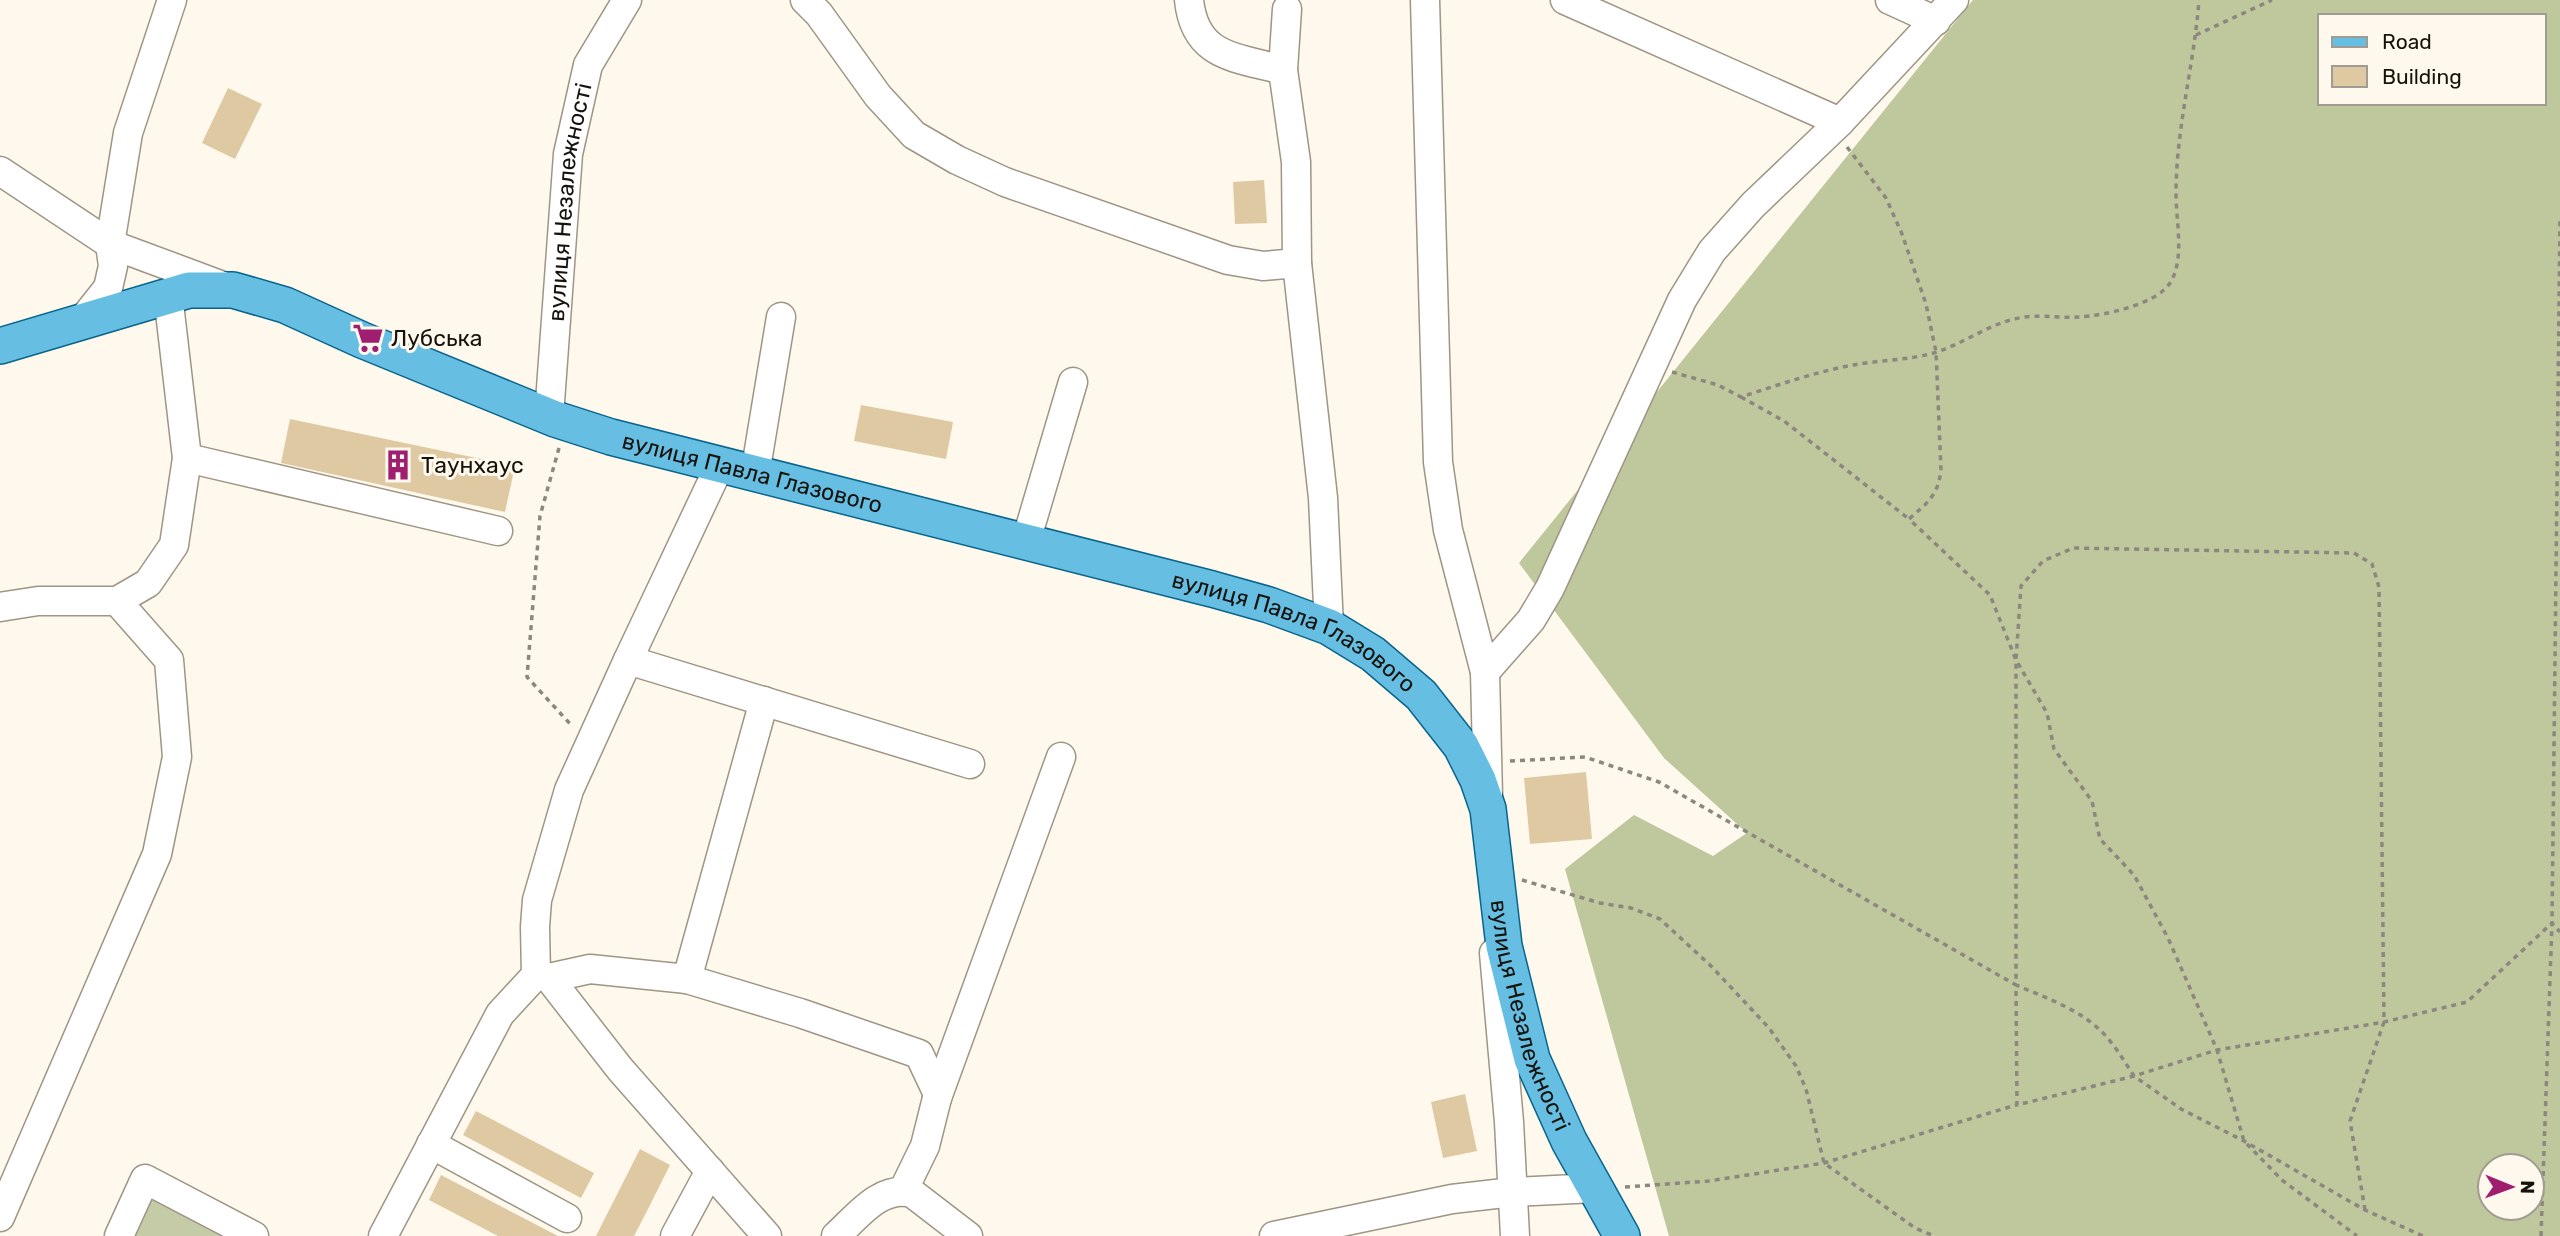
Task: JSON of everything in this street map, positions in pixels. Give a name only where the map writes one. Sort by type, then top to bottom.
[{"type":"main road","points":[[0,346],[168,295],[189,290],[233,290]]},
{"type":"main road","name":"вулиця Павла Глазового","points":[[233,290],[285,304],[362,340],[558,419],[611,437],[1257,602],[1329,627],[1373,654],[1421,695],[1461,746],[1484,784]]},
{"type":"main road","name":"вулиця Незалежності","points":[[1484,784],[1504,946],[1532,1059],[1553,1109],[1622,1236]]},
{"type":"street","points":[[81,322],[108,288],[113,266],[110,244],[128,133],[172,0]]},
{"type":"street","name":"вулиця Незалежності","points":[[558,419],[568,154],[588,65],[627,0]]},
{"type":"street","points":[[805,0],[819,14],[878,96],[914,135],[957,160],[1005,182],[1228,260],[1263,266],[1297,263]]},
{"type":"street","points":[[1189,0],[1191,20],[1201,38],[1214,49],[1283,70]]},
{"type":"street","points":[[1425,0],[1438,462],[1448,530],[1485,672],[1484,784]]},
{"type":"street","points":[[1565,0],[1836,126]]},
{"type":"street","points":[[1890,0],[1945,10]]},
{"type":"street","points":[[1287,9],[1283,70],[1296,162],[1297,263],[1323,498],[1329,627]]},
{"type":"street","points":[[1485,672],[1531,620],[1550,588],[1650,365],[1682,300],[1713,251],[1753,205],[1836,126],[1945,10]]},
{"type":"street","name":"вулиця Павла Глазового","points":[[0,171],[110,244],[233,290]]},
{"type":"street","points":[[0,607],[38,601],[117,601],[148,583],[174,545],[187,458],[168,295]]},
{"type":"street","points":[[755,474],[781,317]]},
{"type":"street","points":[[1026,541],[1073,382]]},
{"type":"street","points":[[187,458],[498,531]]},
{"type":"street","points":[[720,465],[569,790],[537,900],[535,926],[542,977],[767,1236]]},
{"type":"street","points":[[0,1217],[157,854],[177,757],[169,660],[117,601]]},
{"type":"street","points":[[628,660],[970,764]]},
{"type":"street","points":[[687,979],[764,701]]},
{"type":"street","points":[[903,1191],[925,1146],[937,1098],[1061,757]]},
{"type":"street","points":[[1493,948],[1515,1236]]},
{"type":"street","points":[[383,1236],[500,1014],[542,977],[590,969],[687,979],[800,1013],[919,1054],[938,1094],[937,1098]]},
{"type":"street","points":[[431,1144],[567,1217]]},
{"type":"street","points":[[675,1236],[709,1171]]},
{"type":"street","points":[[119,1236],[145,1179],[254,1236]]},
{"type":"street","points":[[1274,1236],[1409,1206],[1513,1192],[1595,1188]]},
{"type":"street","points":[[836,1236],[880,1197],[903,1191],[912,1194],[968,1236]]},
{"type":"path","points":[[1741,397],[1793,380],[1850,366],[1936,352],[2008,320],[2109,313],[2140,304],[2160,294],[2170,283],[2176,268],[2176,165],[2199,0]]},
{"type":"path","points":[[2196,35],[2272,0]]},
{"type":"path","points":[[1836,126],[1886,198],[1902,234],[1926,304],[1936,352],[1941,470],[1939,487],[1930,500],[1909,519]]},
{"type":"path","points":[[2541,1236],[2552,923],[2560,220]]},
{"type":"path","points":[[1650,365],[1718,386],[1784,421],[1909,519],[1990,595],[2016,660],[2047,713],[2054,749],[2092,801],[2100,839],[2134,874],[2168,938],[2217,1050],[2244,1141],[2282,1180],[2357,1236]]},
{"type":"path","points":[[558,419],[540,516],[527,677],[589,745]]},
{"type":"path","points":[[2017,1105],[2016,660],[2021,586],[2043,561],[2073,548],[2354,553],[2372,564],[2379,587],[2384,1022],[2350,1121],[2365,1210]]},
{"type":"path","points":[[1484,784],[1585,757],[1659,782],[2016,985],[2087,1019],[2115,1047],[2134,1076],[2181,1109],[2244,1141],[2365,1210],[2423,1236]]},
{"type":"path","points":[[1496,871],[1559,892],[1631,908],[1660,919],[1711,966],[1769,1028],[1796,1066],[1806,1089],[1824,1163],[1915,1228],[1934,1236]]},
{"type":"path","points":[[2552,923],[2560,932]]},
{"type":"path","points":[[1595,1188],[1709,1181],[1824,1163],[2017,1105],[2134,1076],[2217,1050],[2384,1022],[2467,1002],[2552,923]]},
{"type":"green space","points":[[1973,0],[2560,0],[2560,1236],[1669,1236],[1565,869],[1634,815],[1713,856],[1747,833],[1664,758],[1519,563]]},
{"type":"green space","points":[[148,1194],[233,1236],[127,1236]]},
{"type":"building","points":[[228,88],[262,104],[235,159],[202,143]]},
{"type":"building","points":[[1264,180],[1267,223],[1235,224],[1233,182]]},
{"type":"building","points":[[861,405],[953,422],[946,459],[854,441]]},
{"type":"building","name":"Таунхаус","points":[[290,419],[515,466],[505,512],[281,463]]},
{"type":"building","points":[[1586,772],[1592,839],[1530,844],[1524,778]]},
{"type":"building","points":[[1465,1094],[1477,1151],[1443,1158],[1431,1102]]},
{"type":"building","points":[[476,1111],[594,1173],[581,1198],[463,1135]]},
{"type":"building","points":[[640,1149],[670,1165],[647,1211],[634,1236],[596,1236]]},
{"type":"building","points":[[441,1175],[558,1236],[498,1236],[429,1200]]},
{"type":"place","name":"Лубська","points":[[368,338]]},
{"type":"place","name":"Таунхаус","points":[[398,465]]}]
